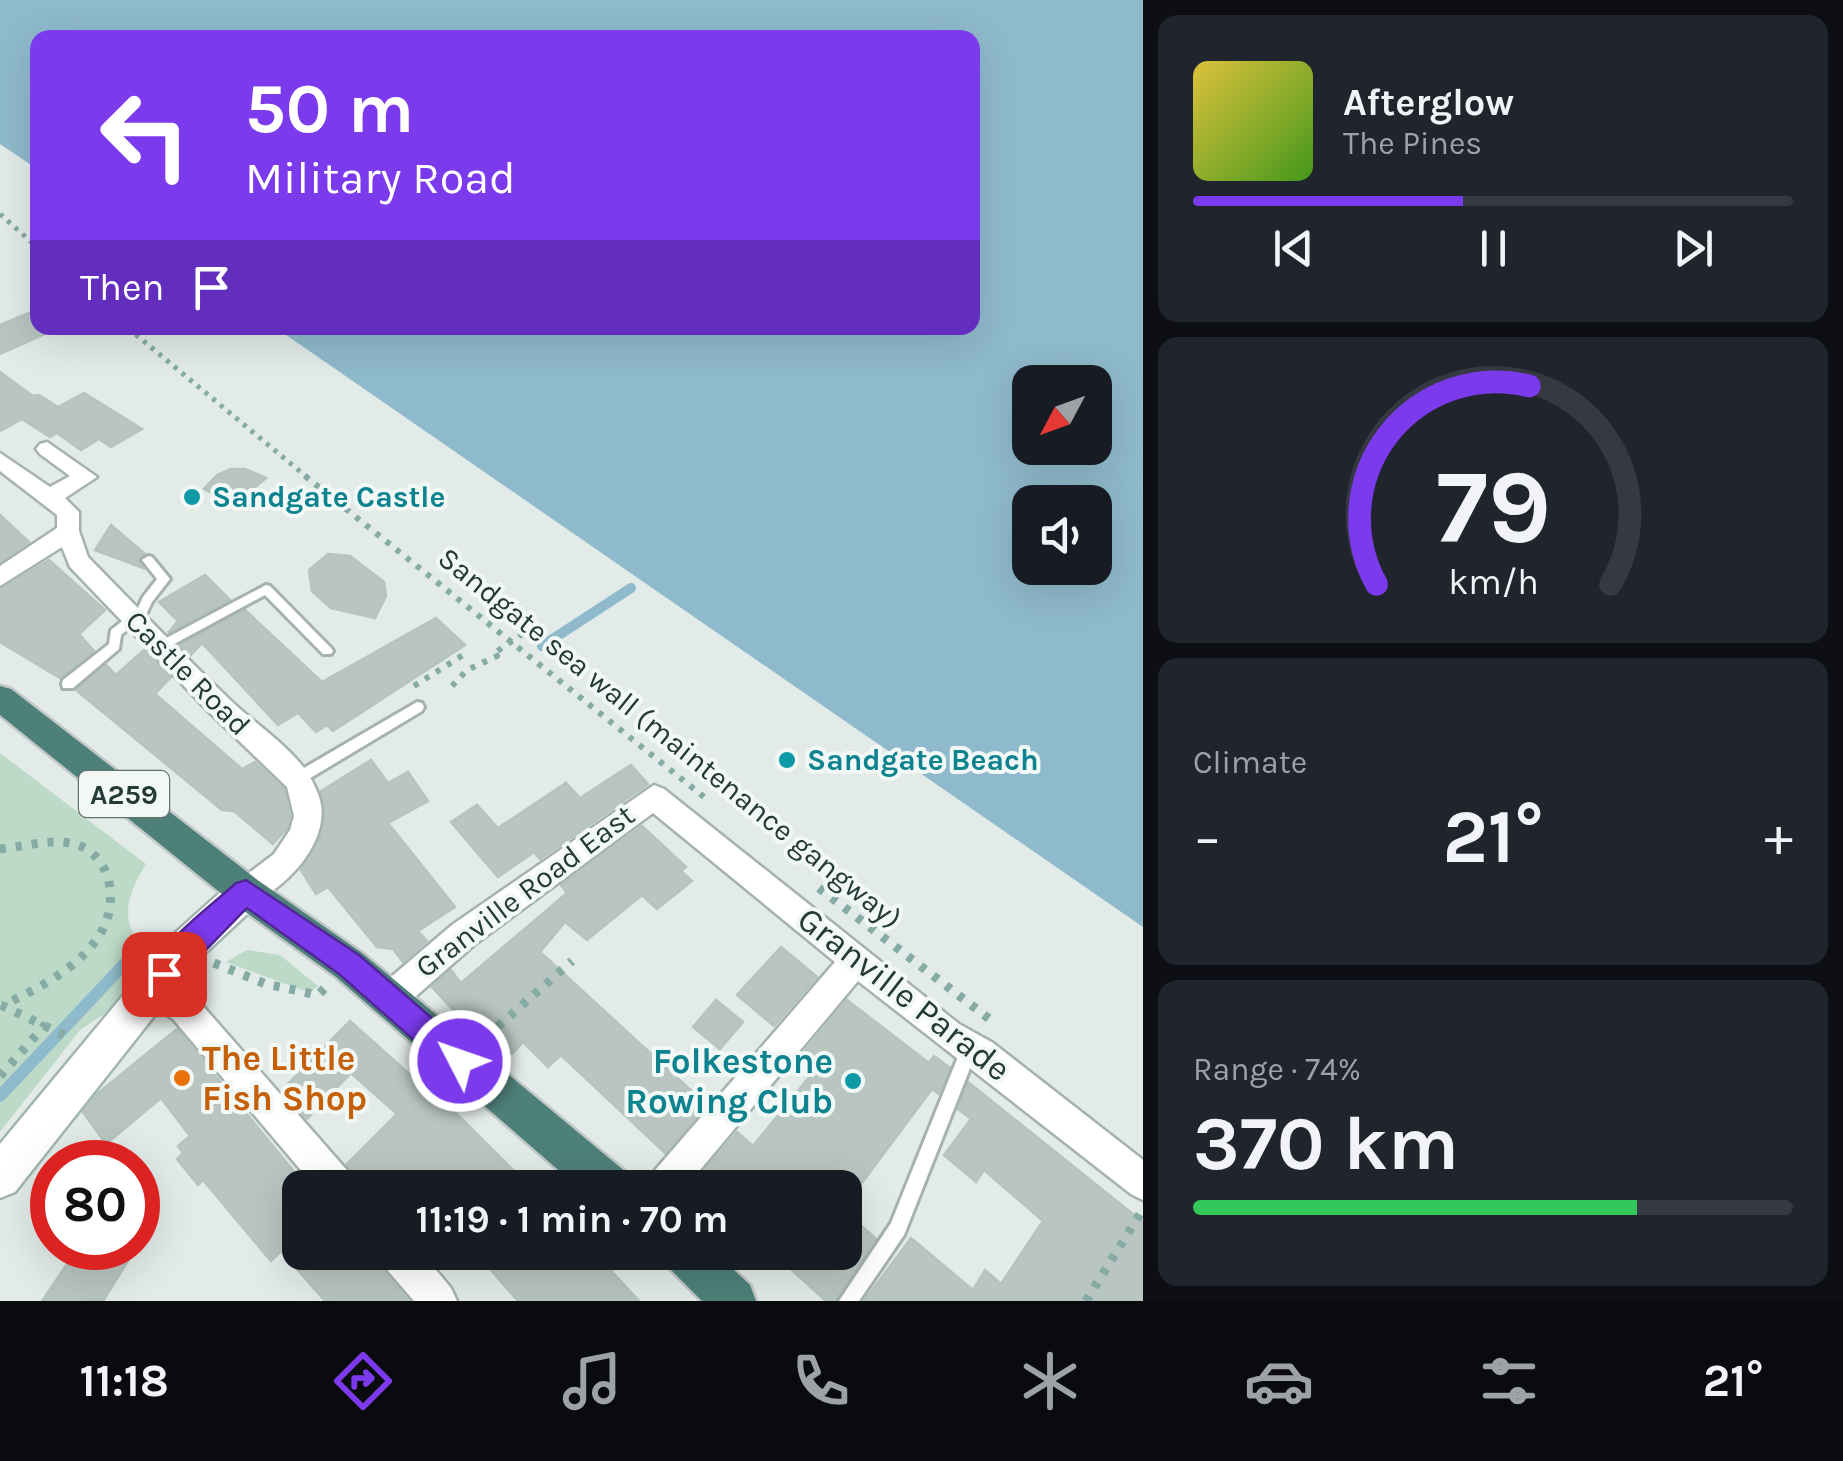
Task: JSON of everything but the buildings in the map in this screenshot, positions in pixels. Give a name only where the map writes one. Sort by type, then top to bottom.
[{"type":"highway","name":"A259","points":[[6,712],[342,960],[590,1170]]},
{"type":"highway","points":[[702,1270],[734,1301]]},
{"type":"main road","points":[[0,1177],[187,946],[246,892]]},
{"type":"street","points":[[47,450],[86,477],[50,497]]},
{"type":"street","name":"Castle Road","points":[[0,460],[68,512],[68,531],[78,561],[297,779]]},
{"type":"street","points":[[0,578],[68,531]]},
{"type":"street","points":[[246,892],[284,863],[303,834],[308,816],[306,798],[297,779]]},
{"type":"street","name":"Granville Road East","points":[[388,1000],[463,935],[646,799],[654,797],[667,804]]},
{"type":"street","name":"Granville Parade","points":[[667,804],[948,1035],[970,1046],[1143,1182]]},
{"type":"street","points":[[677,1170],[856,959]]},
{"type":"street","points":[[154,988],[184,1008],[324,1170]]},
{"type":"street","points":[[411,1270],[438,1301]]},
{"type":"lane","points":[[68,684],[115,646],[115,633],[135,620],[164,579],[148,560]]},
{"type":"lane","points":[[160,646],[266,589],[328,650]]},
{"type":"lane","points":[[297,779],[417,707]]},
{"type":"lane","points":[[848,1301],[898,1229],[970,1046]]},
{"type":"path","points":[[0,214],[30,241]]},
{"type":"path","name":"Sandgate sea wall (maintenance gangway)","points":[[137,335],[706,799]]},
{"type":"path","points":[[452,686],[467,670],[496,656],[493,654],[521,635],[514,630]]},
{"type":"path","points":[[0,849],[76,844],[96,855],[112,887],[112,908],[92,948],[30,994],[1,1005]]},
{"type":"path","name":"Sandgate sea wall (maintenance gangway)","points":[[814,884],[1010,1036]]},
{"type":"path","points":[[460,1061],[572,961]]},
{"type":"path","points":[[214,963],[301,993],[318,995],[328,986]]},
{"type":"path","points":[[1,1005],[70,1038]]},
{"type":"path","points":[[0,1076],[46,1024]]},
{"type":"path","points":[[1086,1301],[1143,1208]]},
{"type":"green space","points":[[0,753],[146,864],[133,890],[128,913],[134,935],[152,958],[107,1012],[80,1030],[0,1132]]},
{"type":"green space","points":[[247,950],[280,955],[318,986],[310,992],[226,962]]},
{"type":"water","points":[[0,0],[1143,0],[1143,927],[286,335],[980,335],[980,30],[30,30],[30,164],[0,144]]},
{"type":"waterway","points":[[542,646],[631,588]]},
{"type":"waterway","points":[[0,1096],[132,956]]},
{"type":"place","name":"Sandgate Castle","points":[[192,497]]},
{"type":"place","name":"Sandgate Beach","points":[[787,760]]},
{"type":"place","name":"The Little Fish Shop","points":[[182,1078]]},
{"type":"place","name":"Folkestone Rowing Club","points":[[853,1081]]},
{"type":"route","points":[[164,974],[187,946],[246,892],[349,965],[460,1061]]}]
